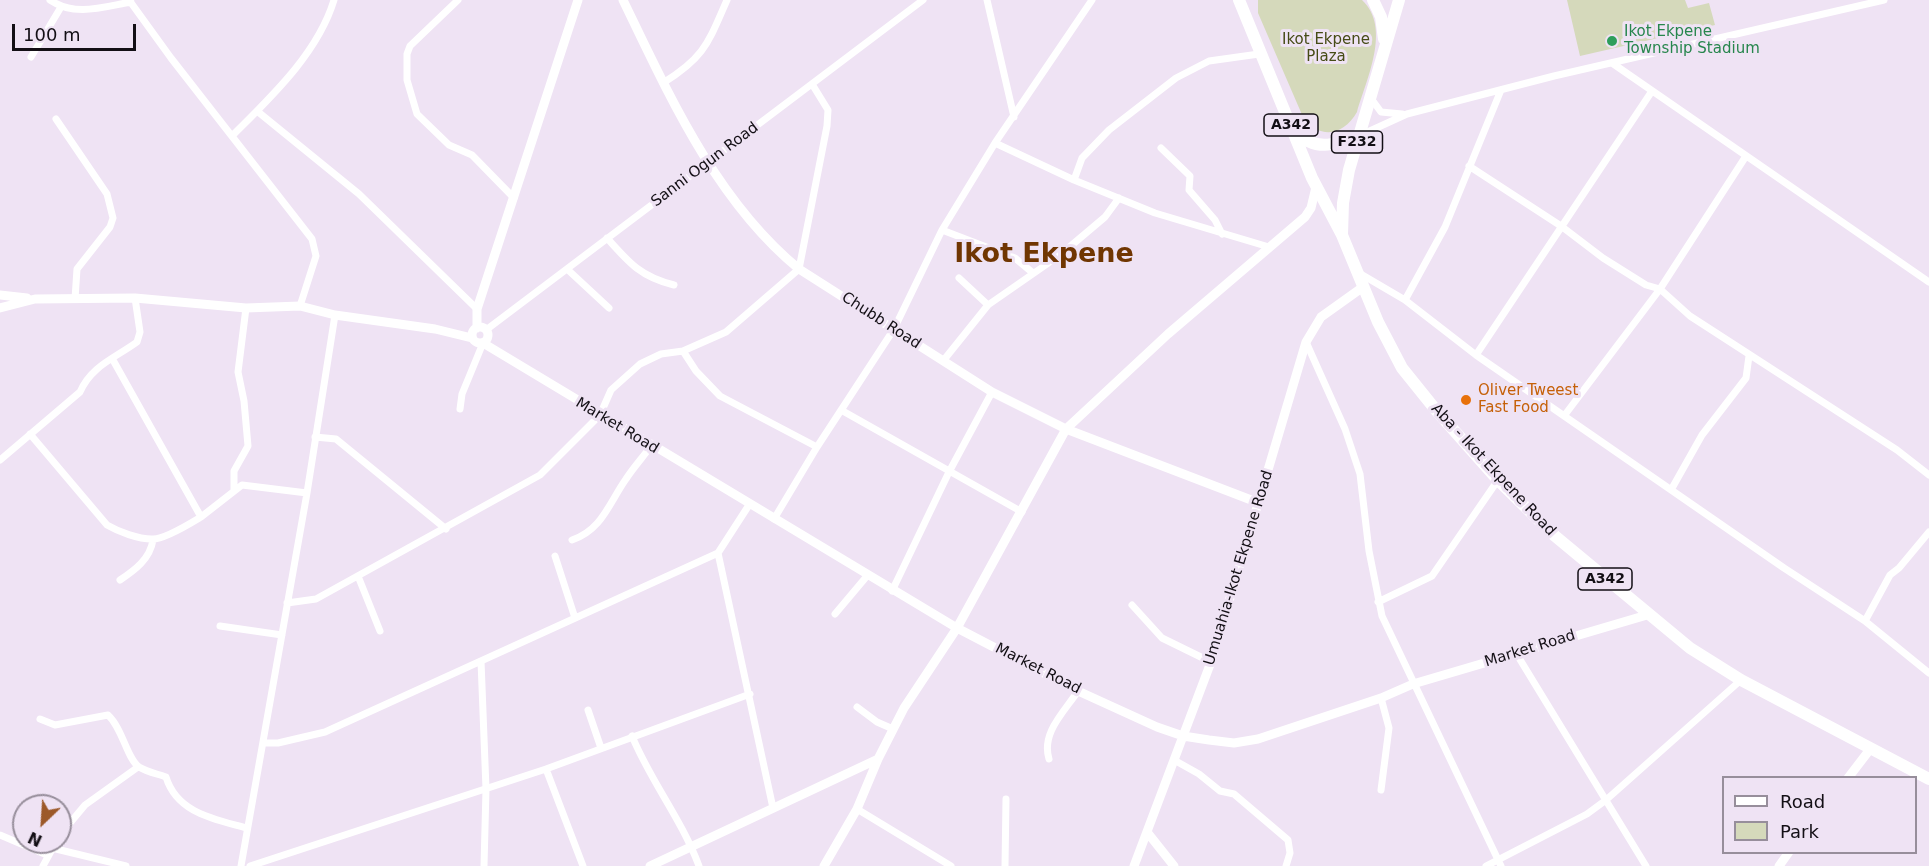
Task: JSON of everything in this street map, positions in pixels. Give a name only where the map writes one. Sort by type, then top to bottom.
[{"type":"highway","name":"Aba - Ikot Ekpene Road","points":[[1241,0],[1259,54],[1316,187],[1342,235],[1363,287],[1402,368],[1435,410],[1498,480],[1555,536],[1647,615],[1690,648],[1741,680],[1929,780]]},
{"type":"highway","points":[[1373,0],[1382,17],[1385,32],[1383,52]]},
{"type":"highway","name":"F232","points":[[1342,235],[1343,203],[1358,136],[1399,0]]},
{"type":"highway","points":[[1292,128],[1302,139],[1321,146],[1358,136]]},
{"type":"main road","points":[[0,295],[35,299],[135,297],[246,308],[300,306],[335,315],[435,329],[472,338],[476,343],[483,343],[488,336],[481,329],[477,309],[578,0]]},
{"type":"main road","name":"Chubb Road","points":[[623,0],[663,82],[708,163],[773,247],[799,269],[992,392],[1066,429],[1259,503]]},
{"type":"main road","points":[[824,866],[857,809],[893,729],[957,628],[1066,429],[1168,334],[1305,217],[1311,208],[1316,187]]},
{"type":"main road","name":"Umuahia-Ikot Ekpene Road","points":[[1134,866],[1211,662],[1306,342],[1321,317],[1363,287]]},
{"type":"main road","points":[[0,308],[35,299]]},
{"type":"main road","points":[[472,338],[472,332],[481,329]]},
{"type":"main road","name":"Market Road","points":[[483,343],[867,576],[957,628],[1078,691],[1183,736],[1234,743],[1258,739],[1381,698],[1413,684],[1647,615]]},
{"type":"main road","points":[[1849,776],[1871,748]]},
{"type":"main road","points":[[650,866],[878,759]]},
{"type":"main road","points":[[1147,832],[1174,866]]},
{"type":"street","points":[[50,0],[61,7],[81,11],[130,1],[171,58],[312,239],[316,256],[300,306]]},
{"type":"street","points":[[232,135],[257,111],[318,35],[334,0]]},
{"type":"street","points":[[458,0],[410,46],[407,54],[407,80],[417,114],[449,145],[472,155],[514,198]]},
{"type":"street","points":[[663,82],[695,62],[707,44],[727,0]]},
{"type":"street","name":"Sanni Ogun Road","points":[[481,329],[567,269],[923,0]]},
{"type":"street","points":[[987,0],[1014,117]]},
{"type":"street","points":[[774,519],[817,447],[894,329],[942,230],[995,142],[1092,0]]},
{"type":"street","points":[[1358,136],[1407,114],[1612,63],[1884,0]]},
{"type":"street","points":[[31,57],[61,7]]},
{"type":"street","points":[[1074,180],[1082,158],[1109,130],[1176,78],[1209,61],[1259,54]]},
{"type":"street","points":[[1612,63],[1929,282]]},
{"type":"street","points":[[287,603],[316,599],[540,475],[600,415],[611,390],[640,364],[661,354],[683,351],[726,332],[799,269],[820,170],[828,110],[812,84]]},
{"type":"street","points":[[1405,300],[1445,227],[1501,90]]},
{"type":"street","points":[[1476,355],[1652,91]]},
{"type":"street","points":[[1369,96],[1381,112],[1407,114]]},
{"type":"street","points":[[257,111],[359,194],[477,309]]},
{"type":"street","points":[[56,119],[107,194],[113,218],[110,227],[77,269],[75,299]]},
{"type":"street","points":[[995,142],[1074,180],[1119,198],[1222,234],[1269,247]]},
{"type":"street","points":[[1161,148],[1190,176],[1189,190],[1215,220],[1222,234]]},
{"type":"street","points":[[1564,416],[1660,289],[1746,156]]},
{"type":"street","points":[[1469,166],[1561,226],[1603,258],[1646,285],[1660,289],[1676,306],[1749,356],[1897,450],[1929,476]]},
{"type":"street","points":[[943,361],[988,305],[1060,255],[1105,217],[1119,198]]},
{"type":"street","points":[[942,230],[1015,258],[1033,273]]},
{"type":"street","points":[[607,238],[632,267],[653,280],[674,285]]},
{"type":"street","points":[[567,269],[609,308]]},
{"type":"street","points":[[1358,273],[1405,300],[1476,355],[1865,621],[1929,673]]},
{"type":"street","points":[[959,278],[988,305]]},
{"type":"street","points":[[0,460],[80,392],[86,378],[97,367],[113,360],[140,339],[135,297]]},
{"type":"street","points":[[234,489],[234,471],[248,446],[244,400],[238,372],[246,308]]},
{"type":"street","points":[[241,866],[307,493],[335,315]]},
{"type":"street","points":[[1306,342],[1345,429],[1360,474],[1369,551],[1382,616],[1500,864]]},
{"type":"street","points":[[460,409],[462,394],[483,343]]},
{"type":"street","points":[[683,351],[696,371],[720,396],[817,447]]},
{"type":"street","points":[[1671,490],[1702,435],[1746,378],[1749,356]]},
{"type":"street","points":[[113,360],[201,517]]},
{"type":"street","points":[[892,591],[949,472],[992,392]]},
{"type":"street","points":[[841,410],[1022,512]]},
{"type":"street","points":[[30,434],[107,525],[119,532],[153,540],[176,531],[201,517],[242,485],[307,493]]},
{"type":"street","points":[[315,436],[336,439],[446,529]]},
{"type":"street","points":[[572,540],[588,535],[614,503],[624,481],[651,446]]},
{"type":"street","points":[[1378,602],[1432,576],[1498,480]]},
{"type":"street","points":[[264,743],[278,743],[325,732],[718,553],[749,505]]},
{"type":"street","points":[[1865,621],[1890,575],[1899,568],[1929,532]]},
{"type":"street","points":[[120,580],[138,568],[152,547],[153,540]]},
{"type":"street","points":[[718,553],[773,808]]},
{"type":"street","points":[[555,556],[575,618]]},
{"type":"street","points":[[358,576],[380,631]]},
{"type":"street","points":[[835,614],[867,576]]},
{"type":"street","points":[[1132,605],[1162,638],[1211,662]]},
{"type":"street","points":[[220,626],[282,635]]},
{"type":"street","points":[[1516,653],[1646,866]]},
{"type":"street","points":[[481,661],[486,789],[484,866]]},
{"type":"street","points":[[1486,866],[1500,864],[1587,814],[1606,800],[1741,680]]},
{"type":"street","points":[[1049,759],[1045,747],[1049,733],[1078,691]]},
{"type":"street","points":[[250,866],[546,769],[750,694]]},
{"type":"street","points":[[1381,698],[1389,728],[1381,790]]},
{"type":"street","points":[[858,707],[877,722],[893,729]]},
{"type":"street","points":[[588,710],[601,748]]},
{"type":"street","points":[[40,718],[55,725],[108,715],[122,732],[138,767],[166,777],[169,788],[182,803],[200,815],[246,828]]},
{"type":"street","points":[[632,736],[644,766],[665,795],[692,846],[699,866]]},
{"type":"street","points":[[1174,760],[1220,791],[1234,794],[1288,840],[1290,853],[1286,866]]},
{"type":"street","points":[[72,821],[85,805],[138,767]]},
{"type":"street","points":[[546,769],[584,866]]},
{"type":"street","points":[[1005,866],[1006,799]]},
{"type":"street","points":[[857,809],[951,866]]},
{"type":"street","points":[[0,836],[47,855],[43,866]]},
{"type":"street","points":[[72,850],[126,866]]},
{"type":"green space","name":"Ikot Ekpene Plaza","points":[[1258,0],[1362,0],[1371,12],[1376,39],[1374,54],[1357,112],[1345,126],[1331,132],[1324,132],[1303,117],[1258,13]]},
{"type":"green space","name":"Ikot Ekpene Township Stadium","points":[[1567,0],[1685,0],[1688,8],[1709,3],[1715,25],[1580,56]]},
{"type":"place","name":"Ikot Ekpene Township Stadium","points":[[1612,41]]},
{"type":"place","name":"Oliver Tweest Fast Food","points":[[1466,400]]},
{"type":"district","name":"Ikot Ekpene","points":[[1044,255]]}]
